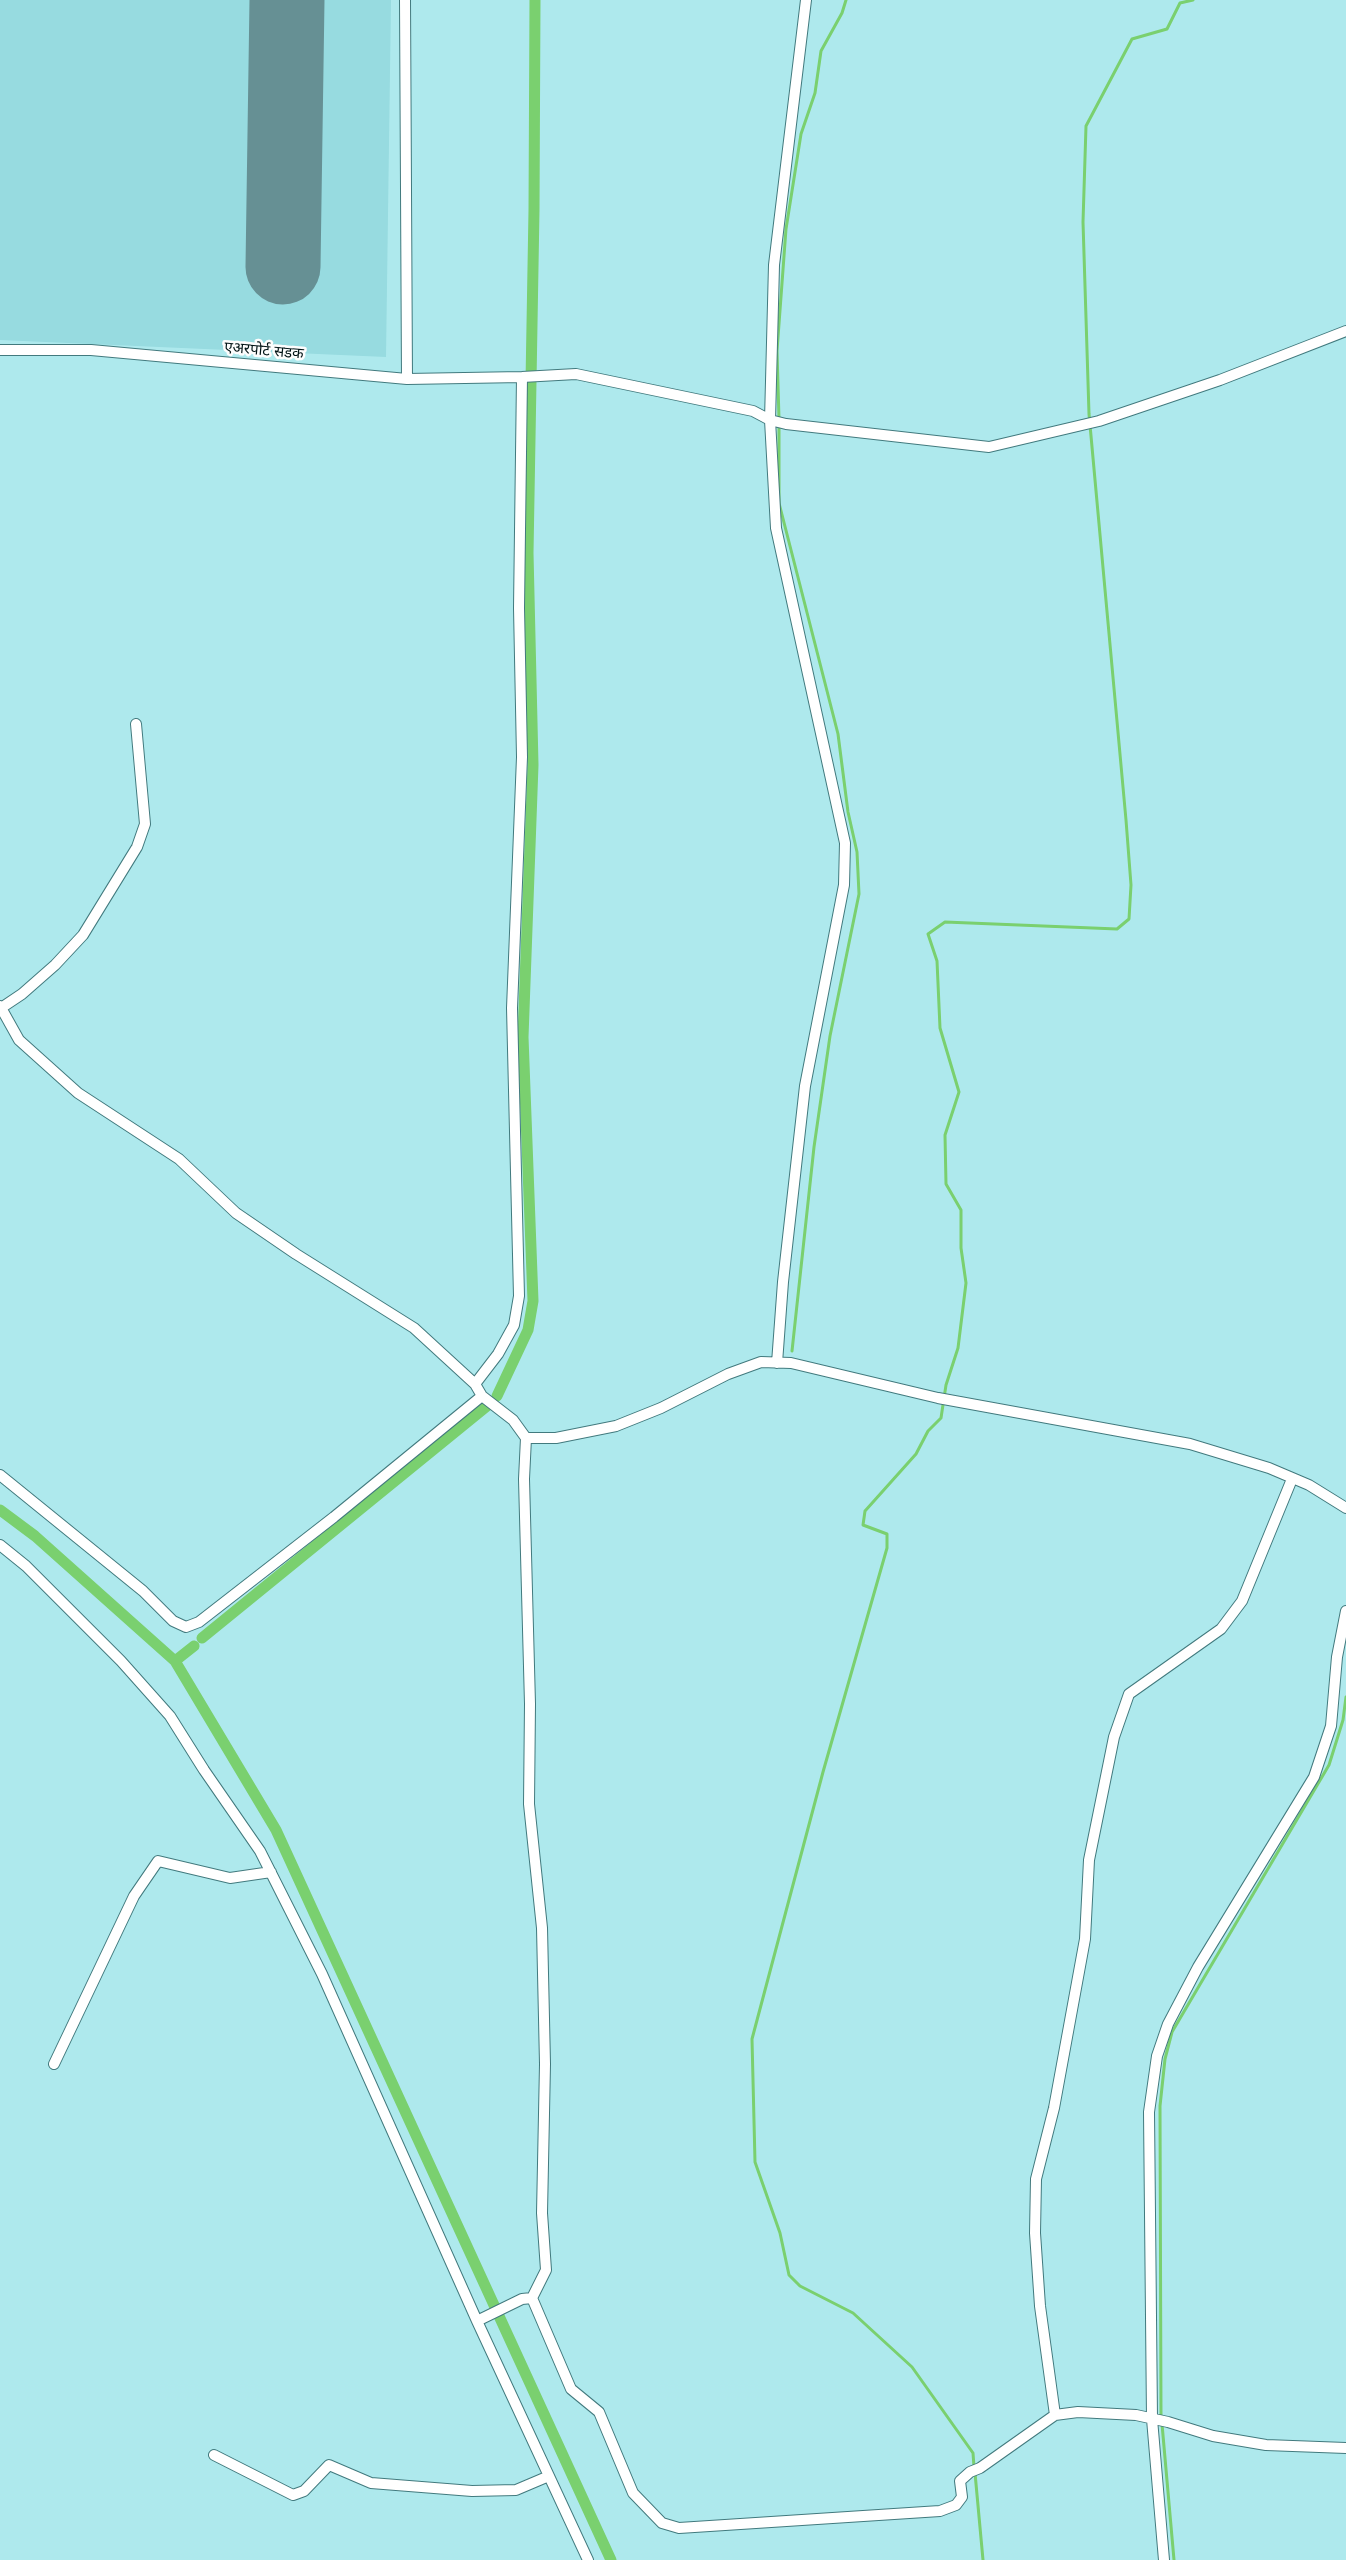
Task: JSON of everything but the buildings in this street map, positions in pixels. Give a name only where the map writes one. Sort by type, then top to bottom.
[{"type":"street","points":[[405,0],[407,378]]},
{"type":"street","points":[[777,1364],[783,1282],[805,1086],[844,885],[845,843],[776,528],[772,420],[774,265],[806,0]]},
{"type":"street","name":"एअरपोर्ट सडक","points":[[0,350],[91,350],[407,378],[524,377],[576,374],[753,411],[786,424],[989,447],[1099,421],[1220,380],[1346,331]]},
{"type":"street","points":[[475,1384],[498,1354],[514,1326],[519,1296],[512,1008],[522,757],[519,608],[524,377]]},
{"type":"street","points":[[136,724],[145,824],[138,847],[83,934],[55,965],[22,994],[1,1007],[19,1040],[78,1093],[179,1159],[236,1213],[414,1328],[475,1384],[482,1396],[513,1420],[526,1438],[524,1479],[530,1704],[529,1804],[542,1928],[545,2064],[542,2213],[546,2270],[532,2298],[520,2301],[477,2321]]},
{"type":"street","points":[[526,1438],[556,1438],[616,1426],[660,1408],[728,1374],[761,1362],[791,1363],[938,1398],[1190,1444],[1269,1468],[1309,1485],[1346,1508]]},
{"type":"street","points":[[0,1475],[143,1591],[174,1621],[186,1627],[199,1622],[327,1523],[482,1396]]},
{"type":"street","points":[[1055,2415],[1040,2306],[1035,2233],[1036,2179],[1054,2108],[1085,1939],[1089,1860],[1114,1738],[1129,1694],[1221,1629],[1242,1601],[1292,1479]]},
{"type":"street","points":[[0,1545],[26,1566],[121,1661],[170,1716],[204,1770],[260,1851],[322,1974],[477,2321],[588,2560]]},
{"type":"street","points":[[1164,2560],[1154,2419],[1149,2112],[1157,2056],[1168,2024],[1198,1967],[1314,1777],[1331,1726],[1337,1657],[1346,1611]]},
{"type":"street","points":[[54,2064],[134,1896],[158,1861],[230,1878],[270,1872]]},
{"type":"street","points":[[532,2298],[571,2389],[599,2412],[633,2493],[662,2523],[679,2528],[940,2511],[956,2505],[962,2497],[960,2481],[970,2472],[980,2468],[1055,2415],[1078,2412],[1113,2413],[1154,2419],[1213,2436],[1266,2445],[1346,2448]]},
{"type":"street","points":[[214,2455],[293,2495],[304,2491],[329,2465],[370,2482],[472,2491],[516,2490],[549,2476]]},
{"type":"shaded area","points":[[0,0],[391,0],[386,357],[0,340]]},
{"type":"waterway","points":[[497,1396],[528,1330],[533,1301],[523,1037],[533,765],[528,553],[534,210],[535,0]]},
{"type":"waterway","points":[[779,419],[777,351],[786,229],[801,134],[815,93],[821,51],[842,13],[846,0]]},
{"type":"waterway","points":[[974,2467],[973,2453],[912,2367],[853,2313],[800,2286],[789,2275],[780,2233],[755,2162],[752,2039],[823,1772],[887,1548],[887,1534],[863,1525],[865,1511],[916,1454],[928,1431],[941,1418],[946,1385],[958,1348],[966,1283],[961,1248],[961,1210],[946,1184],[945,1135],[959,1092],[940,1028],[937,961],[928,934],[945,922],[1117,929],[1129,919],[1131,885],[1126,820],[1089,414],[1083,222],[1086,126],[1132,39],[1167,29],[1180,3],[1193,0]]},
{"type":"waterway","points":[[779,425],[779,503],[838,734],[848,812],[857,852],[859,894],[830,1036],[814,1147],[792,1351]]},
{"type":"waterway","points":[[202,1638],[487,1406]]},
{"type":"waterway","points":[[0,1510],[35,1536],[175,1661],[276,1830],[611,2560]]},
{"type":"waterway","points":[[175,1661],[194,1646]]},
{"type":"waterway","points":[[1161,2417],[1160,2106],[1165,2059],[1172,2032],[1329,1765],[1343,1720],[1346,1697]]},
{"type":"waterway","points":[[1162,2424],[1174,2560]]},
{"type":"waterway","points":[[975,2473],[983,2560]]},
{"type":"runway","points":[[283,267],[287,0]]}]
